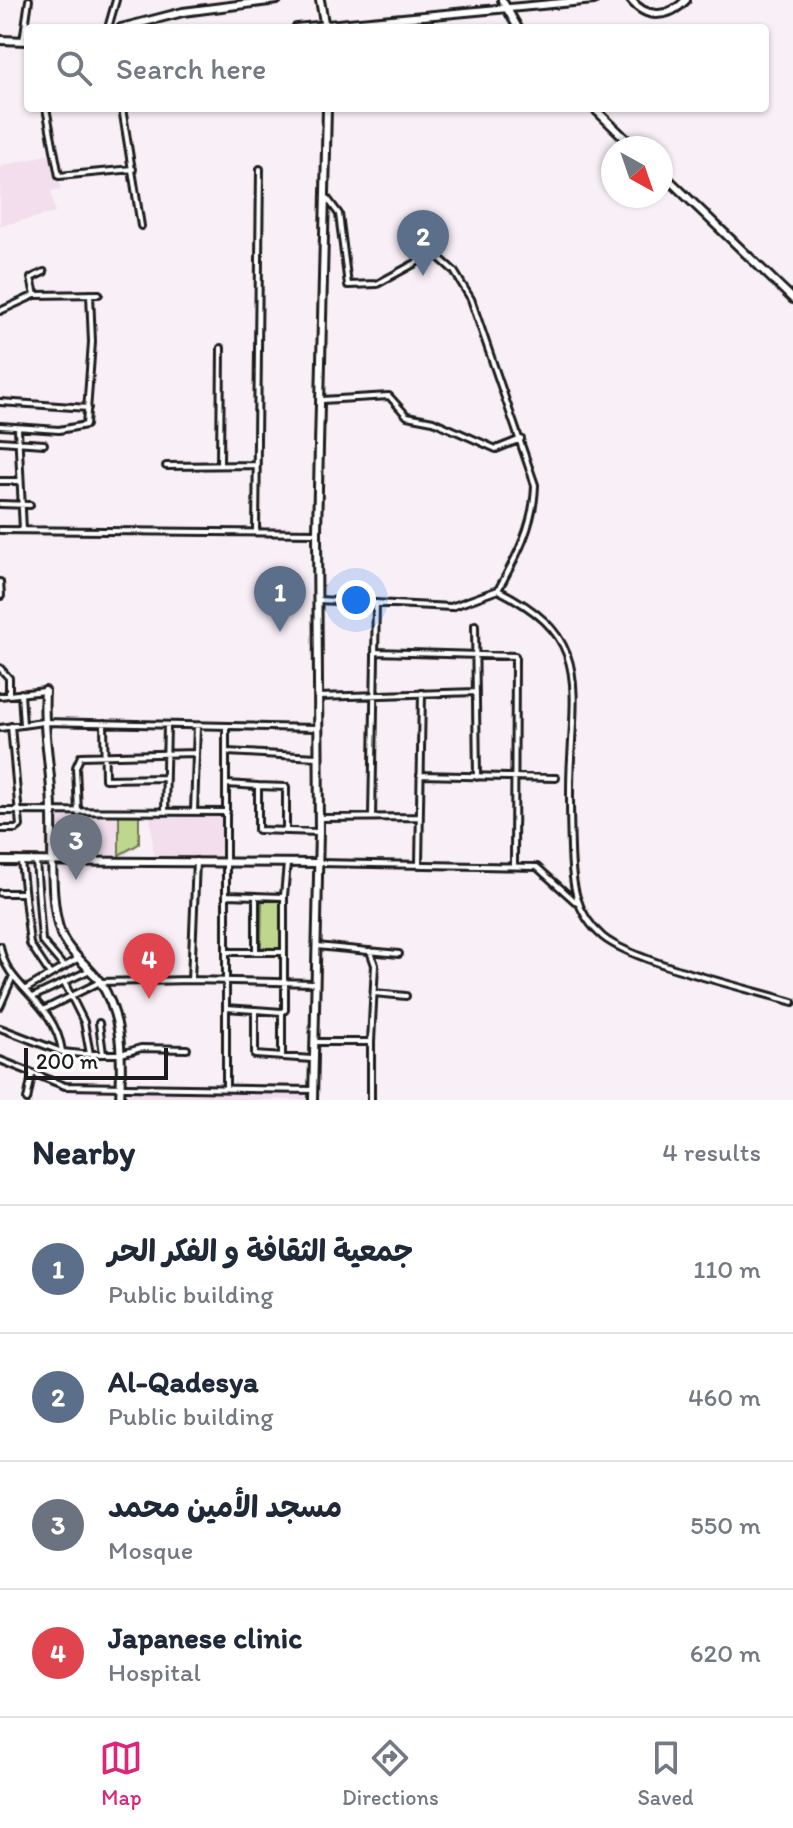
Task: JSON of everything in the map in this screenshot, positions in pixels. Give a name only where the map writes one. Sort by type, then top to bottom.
[{"type":"street","points":[[27,24],[29,0]]},
{"type":"street","points":[[109,24],[116,0]]},
{"type":"street","points":[[137,24],[215,4],[277,0]]},
{"type":"street","points":[[320,0],[325,24]]},
{"type":"street","points":[[340,24],[502,3],[594,0]]},
{"type":"street","points":[[631,0],[645,12],[656,15],[677,9],[686,0]]},
{"type":"street","points":[[502,3],[515,24]]},
{"type":"street","points":[[0,40],[24,41]]},
{"type":"street","points":[[47,112],[59,176],[133,169]]},
{"type":"street","points":[[123,112],[141,226]]},
{"type":"street","points":[[313,1100],[319,832],[317,533],[327,112]]},
{"type":"street","points":[[598,112],[623,136]]},
{"type":"street","points":[[256,531],[260,169]]},
{"type":"street","points":[[673,184],[793,299]]},
{"type":"street","points":[[318,600],[451,607],[498,590],[523,545],[535,507],[535,485],[521,439],[471,299],[454,271],[434,253],[377,284],[348,285],[339,214],[324,194]]},
{"type":"street","points":[[35,295],[31,278],[44,272]]},
{"type":"street","points":[[0,426],[65,430],[66,426],[86,425],[92,342],[90,294]]},
{"type":"street","points":[[0,311],[35,295],[99,294]]},
{"type":"street","points":[[220,465],[221,348]]},
{"type":"street","points":[[322,400],[389,396],[407,416],[433,421],[496,449],[521,439]]},
{"type":"street","points":[[0,402],[88,408]]},
{"type":"street","points":[[18,429],[23,530]]},
{"type":"street","points":[[0,441],[44,444]]},
{"type":"street","points":[[166,466],[257,465]]},
{"type":"street","points":[[0,481],[20,481]]},
{"type":"street","points":[[0,504],[30,505]]},
{"type":"street","points":[[0,530],[317,533]]},
{"type":"street","points":[[0,582],[1,596]]},
{"type":"street","points":[[498,590],[531,609],[545,622],[562,643],[571,665],[576,693],[570,780],[571,872],[578,905]]},
{"type":"street","points":[[372,817],[376,603]]},
{"type":"street","points":[[475,625],[477,777]]},
{"type":"street","points":[[375,652],[515,656],[514,865]]},
{"type":"street","points":[[0,668],[9,678],[9,694]]},
{"type":"street","points":[[0,696],[45,691],[43,722],[52,812],[51,861],[61,936],[100,982],[113,1011],[121,1054],[120,1100]]},
{"type":"street","points":[[318,697],[476,692]]},
{"type":"street","points":[[21,693],[23,725]]},
{"type":"street","points":[[419,864],[422,693]]},
{"type":"street","points":[[0,728],[43,722],[318,728]]},
{"type":"street","points":[[104,723],[105,779],[166,778]]},
{"type":"street","points":[[194,812],[197,725]]},
{"type":"street","points":[[0,829],[20,826],[11,726]]},
{"type":"street","points":[[165,812],[167,726]]},
{"type":"street","points":[[226,726],[226,1089]]},
{"type":"street","points":[[227,752],[317,757]]},
{"type":"street","points":[[78,813],[77,759],[81,756],[195,753]]},
{"type":"street","points":[[420,775],[556,778]]},
{"type":"street","points":[[227,784],[286,787],[286,830]]},
{"type":"street","points":[[258,786],[258,830],[319,832]]},
{"type":"street","points":[[0,811],[227,812]]},
{"type":"street","points":[[319,818],[419,817]]},
{"type":"street","points":[[0,861],[537,867],[578,905],[605,939],[632,954],[793,1002]]},
{"type":"street","points":[[21,861],[22,893],[30,944],[50,974]]},
{"type":"street","points":[[36,861],[42,941],[64,967]]},
{"type":"street","points":[[191,980],[196,861]]},
{"type":"street","points":[[282,1057],[287,864]]},
{"type":"street","points":[[0,893],[22,893]]},
{"type":"street","points":[[227,895],[284,897]]},
{"type":"street","points":[[256,896],[256,952]]},
{"type":"street","points":[[0,946],[1,963],[45,1009],[57,1031],[62,1052]]},
{"type":"street","points":[[315,946],[399,954]]},
{"type":"street","points":[[370,951],[375,965],[371,1100]]},
{"type":"street","points":[[227,952],[284,952]]},
{"type":"street","points":[[26,989],[80,957]]},
{"type":"street","points":[[35,996],[90,970]]},
{"type":"street","points":[[0,1006],[13,976]]},
{"type":"street","points":[[45,1009],[100,982],[191,980],[314,983]]},
{"type":"street","points":[[64,982],[86,1026],[90,1054]]},
{"type":"street","points":[[374,993],[406,996]]},
{"type":"street","points":[[226,1008],[282,1012]]},
{"type":"street","points":[[255,1010],[255,1055],[312,1059]]},
{"type":"street","points":[[99,1023],[103,1054]]},
{"type":"street","points":[[0,1028],[62,1052],[121,1054],[141,1048],[187,1049]]},
{"type":"street","points":[[312,1042],[371,1042]]},
{"type":"street","points":[[0,1060],[65,1086],[313,1090]]},
{"type":"street","points":[[27,1100],[32,1075]]},
{"type":"shaded area","points":[[53,153],[61,189],[51,191],[55,213],[0,226],[0,167]]},
{"type":"shaded area","points":[[222,813],[220,857],[154,857],[150,815]]},
{"type":"shaded area","points":[[56,816],[138,818],[138,847],[121,858],[58,856]]},
{"type":"shaded area","points":[[131,1091],[304,1094],[309,1100],[127,1100]]},
{"type":"green space","points":[[119,815],[139,815],[139,844],[119,855]]},
{"type":"green space","points":[[262,898],[281,898],[281,949],[263,950],[261,946]]},
{"type":"place","name":"Al-Qadesya","points":[[423,276]]},
{"type":"place","name":"جمعية الثقافة و الفكر الحر","points":[[280,632]]},
{"type":"place","name":"مسجد الأمين محمد","points":[[76,880]]},
{"type":"place","name":"Japanese clinic","points":[[149,999]]}]
